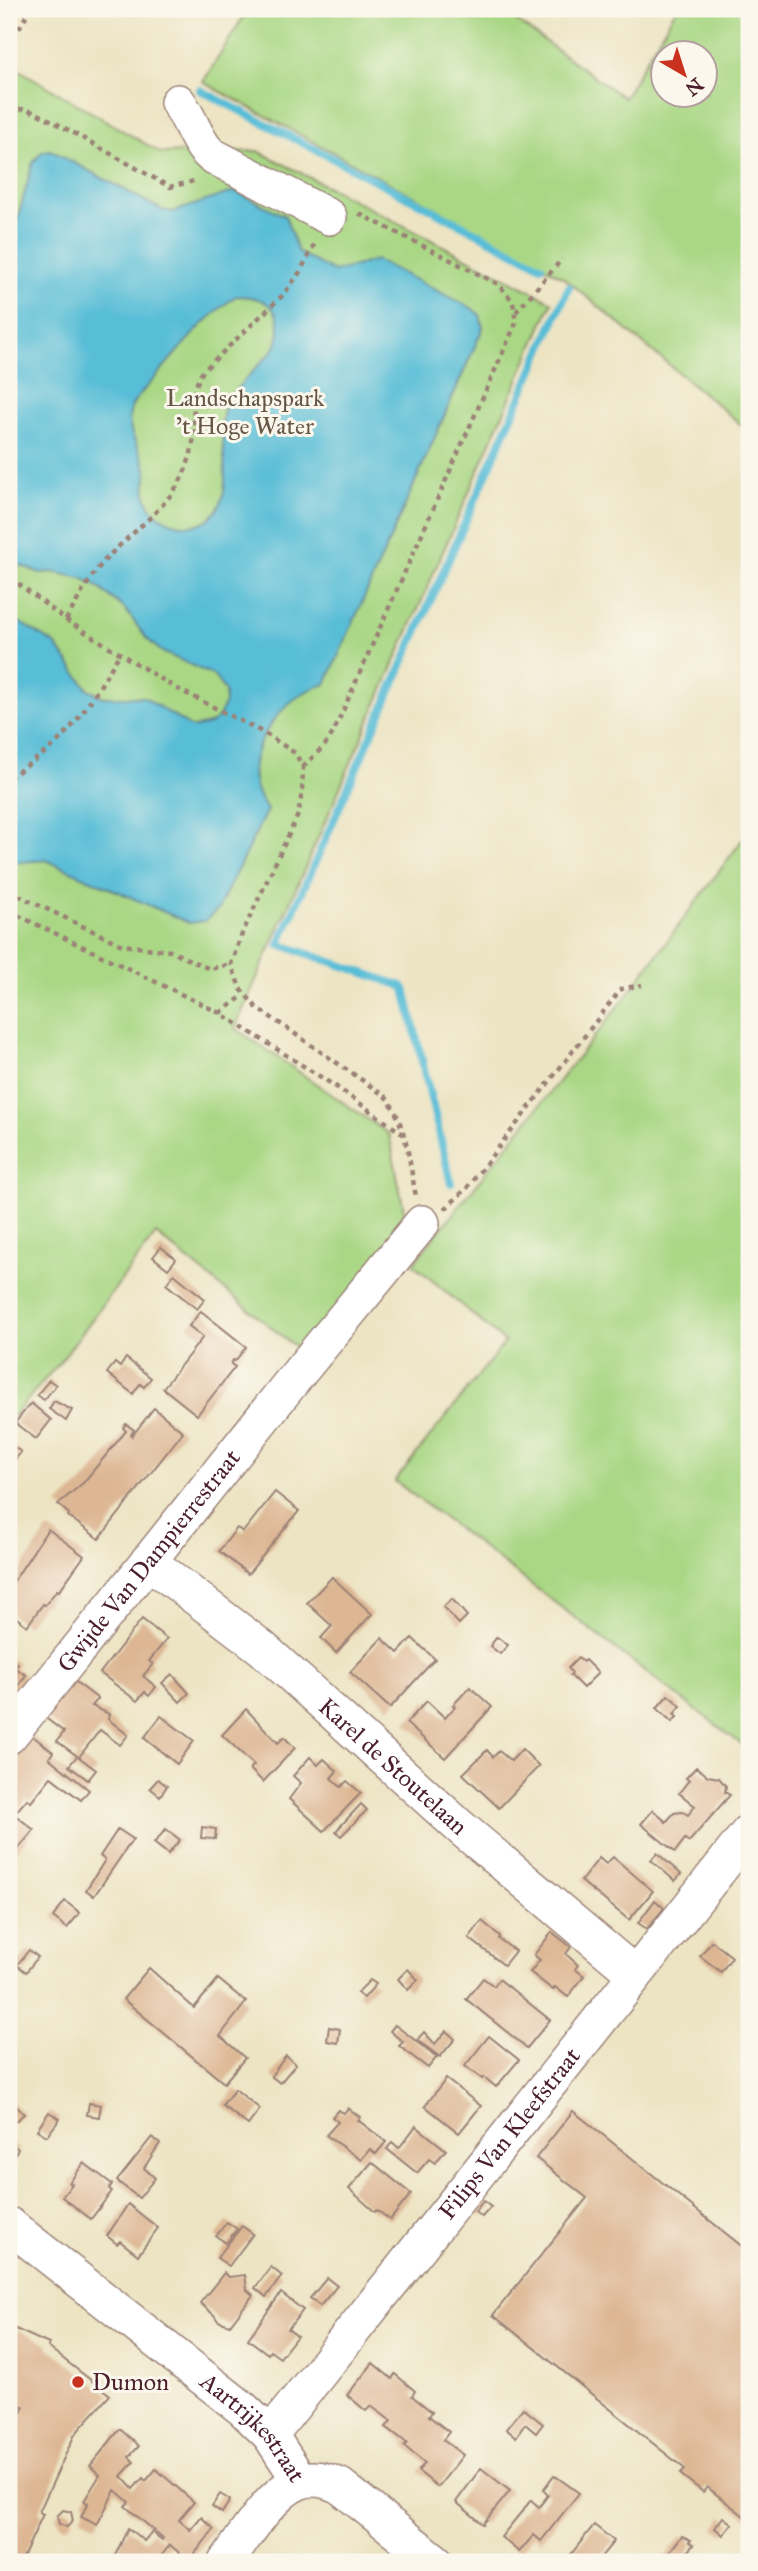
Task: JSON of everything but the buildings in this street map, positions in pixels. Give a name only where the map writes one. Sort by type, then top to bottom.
[{"type":"street","points":[[201,135],[339,213]]},
{"type":"street","name":"Gwijde Van Dampierrestraat","points":[[9,1737],[289,1385],[422,1223]]},
{"type":"street","name":"Karel de Stoutelaan","points":[[148,1561],[262,1648],[460,1827],[635,1974]]},
{"type":"street","name":"Filips Van Kleefstraat","points":[[270,2435],[749,1832]]},
{"type":"street","name":"Aartrijkestraat","points":[[9,2225],[243,2409],[270,2435],[300,2480],[328,2480],[340,2486],[436,2562]]},
{"type":"street","points":[[226,2562],[275,2499],[300,2480]]},
{"type":"path","points":[[9,46],[30,9]]},
{"type":"path","points":[[9,110],[26,109],[45,117],[170,187],[189,184],[201,135]]},
{"type":"path","points":[[303,767],[333,733],[516,323],[516,312],[508,293],[498,284],[339,213]]},
{"type":"path","points":[[66,620],[105,561],[159,508],[178,484],[188,463],[193,442],[193,391],[197,379],[268,310],[300,272],[313,248]]},
{"type":"path","points":[[516,312],[562,259]]},
{"type":"path","points":[[9,579],[66,620],[174,687],[266,734],[295,753],[303,767],[298,815],[242,934],[231,964],[244,995],[262,1013],[385,1096],[397,1111],[422,1223],[442,1211],[467,1188],[621,989],[642,985]]},
{"type":"path","points":[[9,778],[65,734],[120,653]]},
{"type":"path","points":[[9,891],[122,945],[170,951],[210,969],[231,964]]},
{"type":"path","points":[[9,911],[220,1013],[338,1088],[403,1135]]},
{"type":"path","points":[[220,1013],[244,995]]},
{"type":"green space","points":[[248,9],[500,9],[624,98],[650,54],[650,108],[720,108],[720,38],[659,38],[676,9],[749,9],[749,431],[563,277],[203,82]]},
{"type":"green space","name":"Landschapspark 't Hoge Water","points":[[9,64],[161,153],[258,151],[552,302],[235,1028],[389,1134],[405,1216],[400,1229],[303,1353],[156,1234],[59,1363],[9,1421]]},
{"type":"green space","points":[[749,831],[749,1750],[395,1481],[505,1342],[413,1264],[621,1003]]},
{"type":"water","name":"Landschapspark 't Hoge Water","points":[[50,150],[162,210],[173,212],[235,191],[285,216],[298,252],[334,272],[376,260],[470,307],[480,315],[483,328],[326,684],[291,702],[273,721],[260,744],[254,780],[267,810],[218,909],[205,921],[189,923],[46,860],[9,863],[9,616],[55,644],[88,689],[103,697],[144,697],[192,728],[210,724],[219,717],[225,702],[225,691],[213,675],[162,652],[147,639],[125,609],[98,587],[82,578],[52,572],[40,573],[9,561],[9,251],[33,162],[43,151]],"holes":[[[236,296],[259,299],[273,309],[279,326],[275,348],[226,404],[222,432],[224,493],[219,506],[211,517],[202,522],[193,525],[173,523],[156,513],[146,496],[146,469],[133,437],[130,412],[140,394],[203,324]]]},
{"type":"waterway","points":[[200,90],[541,266]]},
{"type":"waterway","points":[[451,1183],[405,989],[279,944],[569,287]]},
{"type":"place","name":"Dumon","points":[[78,2382]]}]
